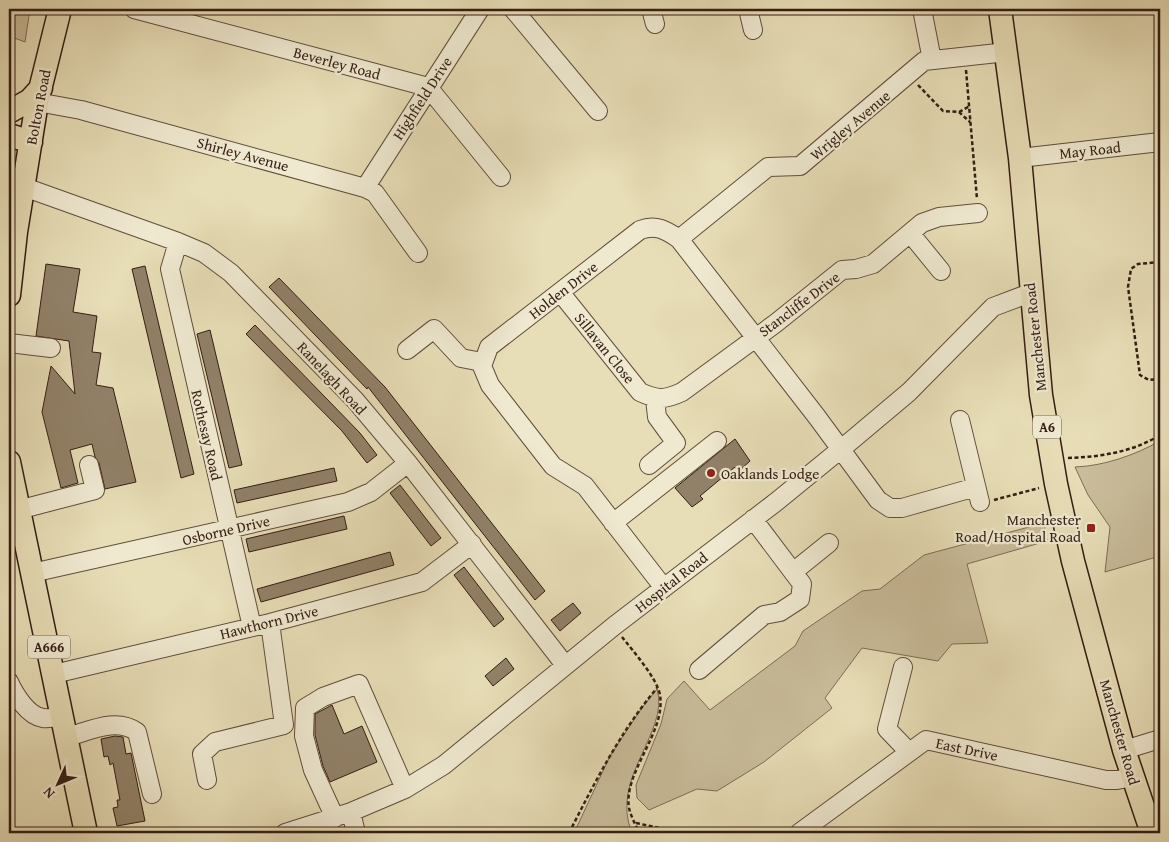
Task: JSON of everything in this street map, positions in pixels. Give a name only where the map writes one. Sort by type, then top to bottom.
[{"type":"main road","name":"Bolton Road","points":[[9,295],[39,95],[60,9]]},
{"type":"main road","name":"Manchester Road","points":[[1000,9],[1020,158],[1030,294],[1041,395],[1056,484],[1073,561],[1148,831]]},
{"type":"main road","points":[[9,112],[39,95]]},
{"type":"main road","points":[[9,124],[32,136]]},
{"type":"main road","points":[[9,135],[32,136]]},
{"type":"main road","name":"A666","points":[[9,462],[86,833]]},
{"type":"street","name":"Beverley Road","points":[[134,9],[428,87]]},
{"type":"street","name":"Highfield Drive","points":[[365,188],[428,87],[480,9]]},
{"type":"street","points":[[513,9],[598,112]]},
{"type":"street","points":[[748,9],[753,30]]},
{"type":"street","points":[[922,9],[932,60]]},
{"type":"street","name":"Wrigley Avenue","points":[[678,239],[768,167],[800,166],[924,61],[1007,52]]},
{"type":"street","points":[[428,87],[501,177]]},
{"type":"street","name":"Shirley Avenue","points":[[39,95],[81,110],[365,188],[375,193],[418,253]]},
{"type":"street","name":"May Road","points":[[1020,158],[1160,142]]},
{"type":"street","name":"Ranelagh Road","points":[[24,187],[178,242],[204,254],[231,273],[354,400],[408,463],[565,665]]},
{"type":"street","name":"Stancliffe Drive","points":[[755,338],[842,270],[856,269],[872,264],[922,222],[939,217],[978,213]]},
{"type":"street","name":"Holden Drive","points":[[482,362],[489,347],[640,230],[648,227],[660,228],[678,239],[878,500],[890,508],[902,508],[975,487]]},
{"type":"street","points":[[910,233],[941,271]]},
{"type":"street","name":"Rothesay Road","points":[[178,242],[170,269],[252,627]]},
{"type":"street","name":"Sillavan Close","points":[[560,292],[640,392],[655,399]]},
{"type":"street","name":"Hospital Road","points":[[286,833],[335,818],[405,789],[444,765],[565,665],[753,520],[909,392],[993,307],[1030,294]]},
{"type":"street","points":[[407,350],[434,329],[461,358],[482,362],[484,376],[490,385],[553,466],[585,486],[664,588]]},
{"type":"street","points":[[648,465],[676,443],[657,417],[655,399],[668,399],[682,392],[755,338]]},
{"type":"street","points":[[9,344],[50,348]]},
{"type":"street","points":[[960,420],[975,487]]},
{"type":"street","points":[[613,524],[717,441]]},
{"type":"street","name":"Osborne Drive","points":[[32,573],[348,502],[370,492],[408,463]]},
{"type":"street","points":[[18,510],[94,490],[90,465]]},
{"type":"street","points":[[699,670],[764,615],[780,612],[800,599],[802,584],[753,520]]},
{"type":"street","points":[[793,572],[829,542]]},
{"type":"street","name":"Hawthorn Drive","points":[[54,674],[270,623],[422,582],[472,544]]},
{"type":"street","points":[[207,780],[202,754],[215,742],[284,725],[270,623]]},
{"type":"street","points":[[903,667],[886,729],[910,752]]},
{"type":"street","points":[[9,682],[26,707],[35,716],[65,726],[113,724],[129,726],[137,732],[152,794]]},
{"type":"street","points":[[335,818],[313,770],[304,736],[305,708],[323,697],[359,684],[405,789]]},
{"type":"street","points":[[1124,750],[1160,739]]},
{"type":"street","name":"East Drive","points":[[799,833],[926,740],[1106,780],[1118,780],[1133,776]]},
{"type":"street","points":[[351,812],[356,833]]},
{"type":"path","points":[[965,57],[978,213]]},
{"type":"path","points":[[910,74],[943,111],[959,112],[970,106]]},
{"type":"path","points":[[959,112],[971,124]]},
{"type":"path","points":[[1160,262],[1138,264],[1131,269],[1128,287],[1140,376],[1148,380],[1160,379]]},
{"type":"path","points":[[1052,458],[1096,457],[1129,449],[1160,435]]},
{"type":"path","points":[[1152,440],[1160,440]]},
{"type":"path","points":[[975,487],[1001,500],[1026,490],[1056,484]]},
{"type":"path","points":[[614,626],[660,695],[659,713],[632,783],[629,797],[629,809],[639,833]]},
{"type":"path","points":[[569,833],[608,755],[640,707],[657,688]]},
{"type":"path","points":[[635,822],[673,833]]},
{"type":"shaded area","points":[[9,9],[30,9],[25,42],[9,36]]},
{"type":"shaded area","points":[[1160,441],[1160,556],[1105,572],[1110,527],[1088,495],[1075,467],[1119,459]]},
{"type":"shaded area","points":[[1044,523],[1047,541],[967,564],[988,643],[952,644],[938,661],[862,648],[825,698],[832,708],[764,762],[717,791],[697,789],[649,810],[637,798],[636,785],[661,724],[667,699],[684,681],[710,710],[795,646],[803,631],[862,591],[880,589],[924,555]]},
{"type":"shaded area","points":[[657,689],[659,705],[655,722],[633,775],[628,793],[627,813],[632,833],[574,833],[610,756],[641,709]]},
{"type":"building","points":[[46,264],[80,269],[73,312],[97,316],[92,352],[101,353],[96,385],[113,388],[136,482],[105,489],[92,444],[70,450],[78,483],[61,488],[42,412],[51,366],[75,394],[69,341],[36,336]]},
{"type":"building","points":[[145,266],[194,474],[181,478],[132,269]]},
{"type":"building","points":[[279,278],[385,387],[545,591],[535,600],[368,387],[367,389],[269,287]]},
{"type":"building","points":[[255,325],[360,433],[377,455],[367,463],[342,431],[246,334]]},
{"type":"building","points":[[210,330],[242,465],[229,468],[197,334]]},
{"type":"building","name":"Oaklands Lodge","points":[[735,439],[750,461],[739,471],[735,467],[700,496],[703,499],[692,507],[675,488]]},
{"type":"building","points":[[334,468],[337,481],[237,503],[234,490]]},
{"type":"building","points":[[400,485],[441,538],[431,546],[390,493]]},
{"type":"building","points":[[344,516],[347,529],[249,552],[246,539]]},
{"type":"building","points":[[390,552],[394,565],[261,602],[257,589]]},
{"type":"building","points":[[464,567],[504,619],[494,627],[454,575]]},
{"type":"building","points":[[573,603],[581,613],[560,631],[551,620]]},
{"type":"building","points":[[506,658],[514,669],[493,686],[485,676]]},
{"type":"building","points":[[332,705],[344,734],[362,726],[377,762],[330,782],[323,766],[315,735],[315,714]]},
{"type":"building","points":[[115,736],[123,737],[126,754],[131,753],[145,821],[117,826],[113,808],[118,807],[117,800],[120,800],[113,763],[110,765],[108,756],[104,757],[101,739]]},
{"type":"place","name":"Oaklands Lodge","points":[[711,473]]},
{"type":"place","name":"Manchester Road/Hospital Road","points":[[1091,528]]}]
